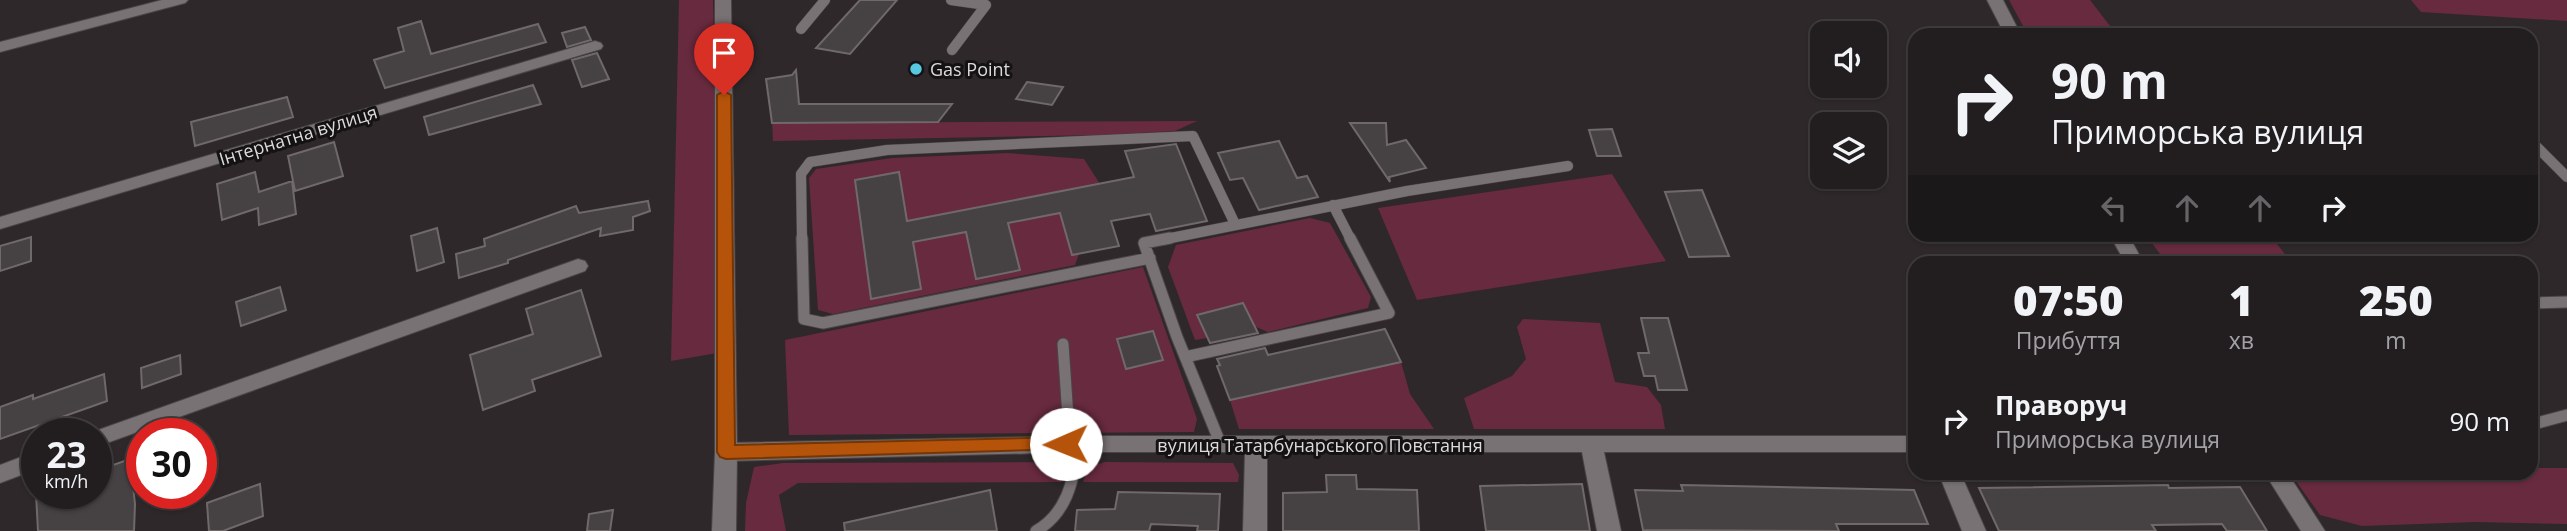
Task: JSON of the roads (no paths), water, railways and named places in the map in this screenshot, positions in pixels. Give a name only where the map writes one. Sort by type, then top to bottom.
[{"type":"street","points":[[0,47],[180,0]]},
{"type":"street","points":[[723,0],[726,452],[724,531]]},
{"type":"street","points":[[1995,0],[2009,28]]},
{"type":"street","name":"Інтернатна вулиця","points":[[0,223],[595,46]]},
{"type":"street","points":[[112,432],[578,266]]},
{"type":"street","name":"вулиця Татарбунарського Повстання","points":[[726,452],[1073,444],[1908,444]]},
{"type":"street","points":[[1255,531],[1256,445]]},
{"type":"street","points":[[1591,445],[1609,531]]},
{"type":"street","points":[[0,474],[21,466]]},
{"type":"street","points":[[1952,480],[1974,531]]},
{"type":"street","points":[[2280,480],[2313,531]]},
{"type":"lane","points":[[801,29],[825,0]]},
{"type":"lane","points":[[951,0],[986,5],[952,50]]},
{"type":"lane","points":[[1150,258],[823,323],[804,319],[801,174],[810,162],[887,150],[1194,135],[1235,223]]},
{"type":"lane","points":[[2538,148],[2567,177]]},
{"type":"lane","points":[[1221,445],[1185,357],[1144,243],[1333,205],[1568,166]]},
{"type":"lane","points":[[1185,357],[1389,313],[1333,205]]},
{"type":"lane","points":[[2538,303],[2567,303]]},
{"type":"lane","points":[[1036,531],[1047,526],[1069,497],[1073,444],[1069,432],[1063,344]]},
{"type":"lane","points":[[2538,423],[2567,415]]},
{"type":"place","name":"Gas Point","points":[[916,69]]}]
